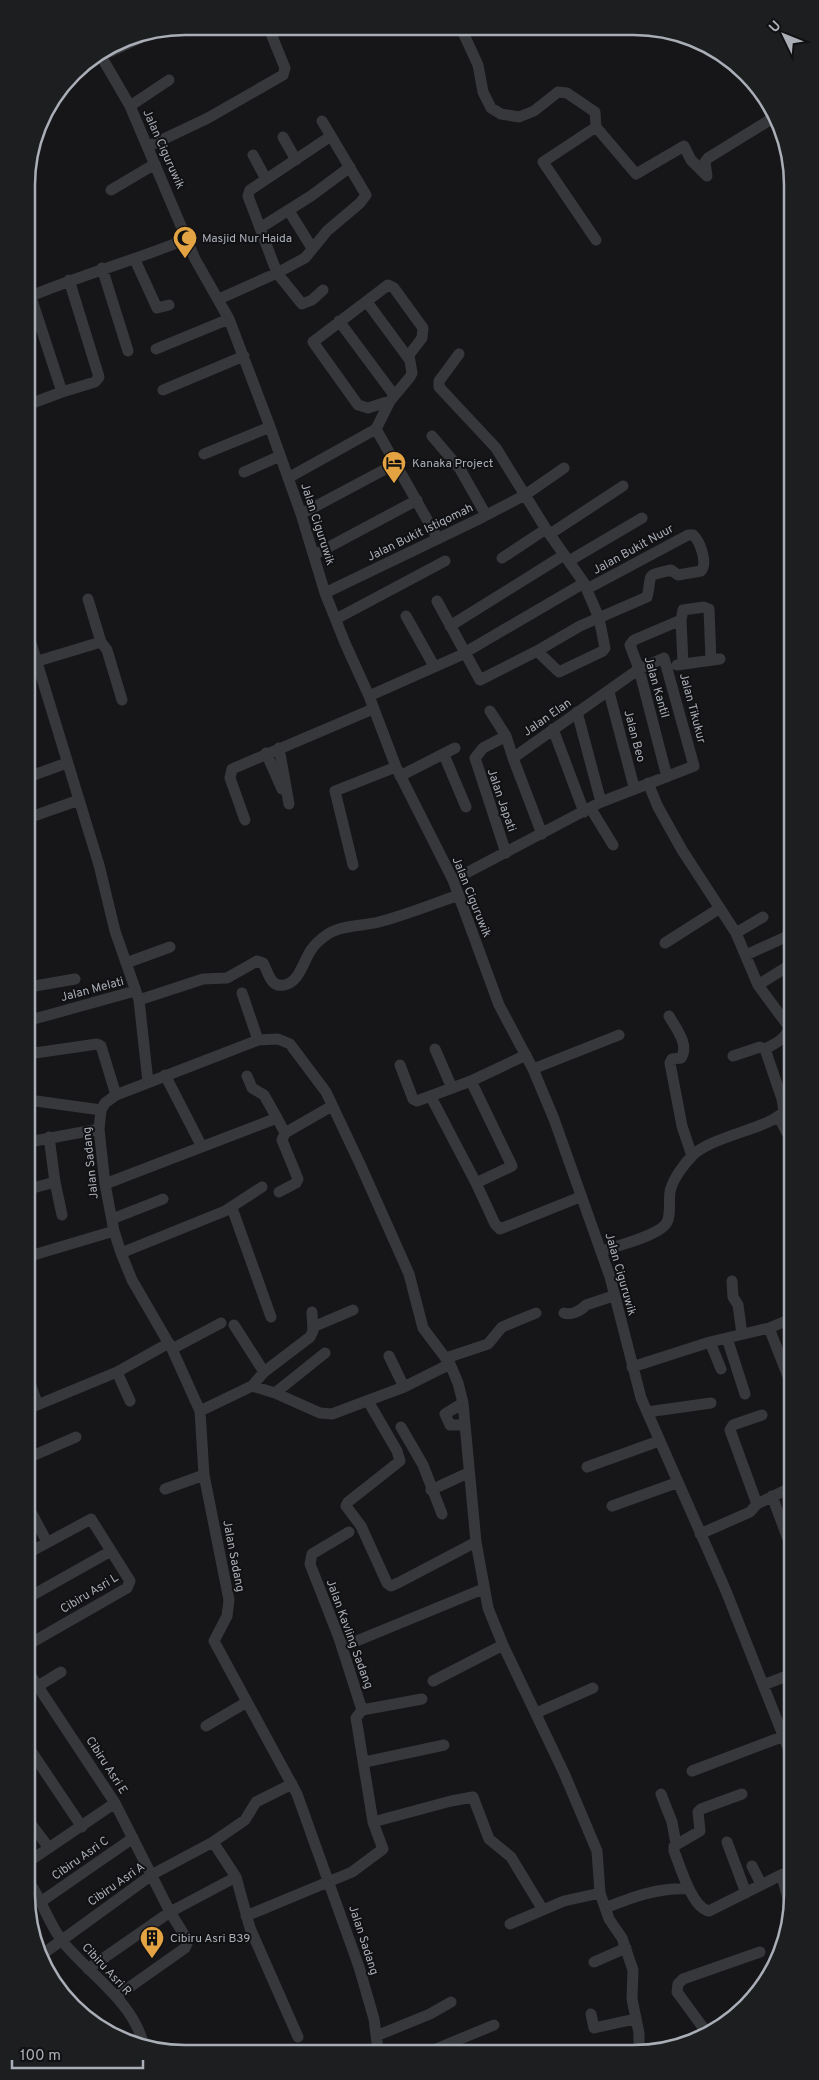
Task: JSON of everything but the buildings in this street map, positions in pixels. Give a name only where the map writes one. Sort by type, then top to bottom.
[{"type":"street","points":[[149,146],[208,118],[282,75],[284,68],[272,35]]},
{"type":"street","points":[[464,35],[479,69],[483,92],[491,108],[501,114],[519,117],[534,111],[553,94],[562,92],[586,103],[595,112],[596,127],[636,174],[684,146],[691,160],[707,176],[705,162],[708,158],[769,120]]},
{"type":"street","name":"Jalan Ciguruwik","points":[[103,59],[130,106],[149,146],[195,259],[229,319],[301,514],[325,593],[369,696],[398,772],[453,880],[499,1006],[526,1055],[554,1119],[580,1197],[601,1251],[636,1383],[658,1441],[726,1590],[763,1685],[784,1727]]},
{"type":"street","points":[[130,106],[170,80]]},
{"type":"street","points":[[219,299],[306,258],[327,231],[365,198],[366,192],[322,121]]},
{"type":"street","points":[[596,127],[543,162],[596,240]]},
{"type":"street","points":[[323,290],[312,300],[302,304],[277,273],[265,246],[248,192],[332,136]]},
{"type":"street","points":[[283,137],[296,160]]},
{"type":"street","points":[[252,155],[266,179]]},
{"type":"street","points":[[111,190],[155,164]]},
{"type":"street","points":[[260,228],[289,211],[350,167]]},
{"type":"street","points":[[289,211],[312,248]]},
{"type":"street","points":[[35,289],[134,260],[187,239]]},
{"type":"street","points":[[134,260],[157,308],[169,305]]},
{"type":"street","points":[[102,268],[128,351]]},
{"type":"street","points":[[35,402],[95,382],[99,377],[69,280]]},
{"type":"street","points":[[288,478],[376,429],[392,398],[412,373],[409,359],[410,351],[423,336],[421,324],[389,285],[386,285],[367,302],[314,339],[314,344],[358,405],[368,408],[392,398]]},
{"type":"street","points":[[367,302],[409,359]]},
{"type":"street","points":[[35,309],[62,392]]},
{"type":"street","points":[[156,348],[229,319]]},
{"type":"street","points":[[339,322],[392,398]]},
{"type":"street","points":[[459,354],[438,381],[439,387],[496,448],[548,531],[586,586],[599,618],[605,645],[603,651],[559,672],[537,651]]},
{"type":"street","points":[[163,390],[244,356]]},
{"type":"street","points":[[204,454],[270,427]]},
{"type":"street","points":[[376,429],[438,539]]},
{"type":"street","points":[[432,436],[460,469],[486,515]]},
{"type":"street","points":[[244,472],[280,456]]},
{"type":"street","points":[[301,514],[395,464]]},
{"type":"street","name":"Jalan Bukit Istiqomah","points":[[325,593],[486,515],[525,494],[564,468]]},
{"type":"street","points":[[502,558],[623,486]]},
{"type":"street","points":[[314,555],[417,500]]},
{"type":"street","points":[[450,626],[566,558],[642,518]]},
{"type":"street","name":"Jalan Bukit Nuur","points":[[369,696],[466,652],[586,586],[688,535],[693,535],[696,538],[704,562],[703,569],[678,575],[671,570],[652,574],[649,578],[647,597],[599,618]]},
{"type":"street","points":[[336,619],[445,561]]},
{"type":"street","points":[[88,599],[101,642],[107,650],[122,700]]},
{"type":"street","points":[[437,601],[466,652],[478,678],[481,680],[599,618]]},
{"type":"street","name":"Jalan Kantil","points":[[667,777],[639,669],[630,647],[633,641],[681,620],[683,610],[704,607],[709,609],[716,659]]},
{"type":"street","points":[[406,616],[434,666]]},
{"type":"street","points":[[681,620],[684,663]]},
{"type":"street","points":[[38,661],[101,642]]},
{"type":"street","points":[[35,653],[99,865],[114,931],[137,996],[148,1082]]},
{"type":"street","name":"Jalan Elan","points":[[513,758],[639,669],[666,662],[684,663],[716,659]]},
{"type":"street","name":"Jalan Tikukur","points":[[666,662],[694,766],[667,777]]},
{"type":"street","name":"Jalan Beo","points":[[609,692],[634,787]]},
{"type":"street","points":[[245,820],[230,772],[238,765],[373,709]]},
{"type":"street","points":[[490,711],[506,736]]},
{"type":"street","points":[[577,712],[592,808]]},
{"type":"street","points":[[553,729],[592,808],[613,845]]},
{"type":"street","name":"Jalan Japati","points":[[506,852],[475,758],[483,748],[506,736],[513,758]]},
{"type":"street","points":[[266,753],[289,804],[279,748]]},
{"type":"street","points":[[353,865],[335,791],[398,772],[444,755],[455,748]]},
{"type":"street","points":[[444,755],[466,807]]},
{"type":"street","points":[[513,758],[542,834]]},
{"type":"street","points":[[35,774],[67,763]]},
{"type":"street","points":[[453,880],[634,787],[667,777]]},
{"type":"street","points":[[648,783],[658,807],[682,850],[736,933],[758,985],[784,1020]]},
{"type":"street","points":[[35,816],[79,800]]},
{"type":"street","name":"Jalan Melati","points":[[35,1019],[203,979],[227,978],[246,966],[260,961],[271,980],[276,985],[284,986],[291,982],[312,948],[336,930],[367,925],[459,895]]},
{"type":"street","points":[[665,943],[720,908]]},
{"type":"street","points":[[736,933],[763,917]]},
{"type":"street","points":[[746,955],[784,938]]},
{"type":"street","points":[[126,963],[170,947]]},
{"type":"street","points":[[758,985],[784,969]]},
{"type":"street","points":[[35,986],[75,978]]},
{"type":"street","points":[[242,993],[258,1040],[278,1039],[290,1044],[318,1079],[409,1274],[423,1328],[448,1361],[458,1384],[466,1425],[468,1473],[483,1589],[503,1644],[536,1713],[596,1851],[600,1893],[605,1908],[626,1948],[634,1970],[632,1999],[639,2033],[639,2045]]},
{"type":"street","points":[[669,1016],[680,1033],[684,1048],[682,1058],[672,1059],[670,1064],[682,1126],[692,1156]]},
{"type":"street","points":[[532,1069],[618,1035]]},
{"type":"street","points":[[733,1056],[760,1047],[765,1049],[780,1041],[784,1036]]},
{"type":"street","name":"Jalan Sadang","points":[[258,1040],[116,1095],[105,1103],[101,1110],[98,1129],[105,1184],[114,1231],[121,1253],[132,1280],[171,1346],[200,1411],[204,1475],[229,1600],[227,1616],[214,1641],[292,1784],[330,1883],[359,1967],[374,2019],[377,2045]]},
{"type":"street","points":[[35,1053],[97,1044],[101,1046],[116,1095]]},
{"type":"street","points":[[435,1049],[452,1088]]},
{"type":"street","points":[[601,1251],[645,1236],[665,1225],[669,1217],[671,1187],[692,1156],[714,1142],[779,1117],[784,1111],[782,1099],[765,1049]]},
{"type":"street","points":[[400,1065],[416,1101],[471,1081],[526,1055]]},
{"type":"street","points":[[166,1076],[201,1145]]},
{"type":"street","points":[[247,1076],[252,1088],[264,1095],[285,1133]]},
{"type":"street","points":[[471,1081],[512,1166],[476,1183]]},
{"type":"street","points":[[431,1097],[495,1224],[500,1229],[580,1197]]},
{"type":"street","points":[[35,1101],[101,1110]]},
{"type":"street","points":[[279,1192],[296,1183],[298,1179],[282,1140],[285,1133],[332,1106]]},
{"type":"street","points":[[779,1117],[784,1124]]},
{"type":"street","points":[[105,1184],[132,1175],[201,1145],[277,1118]]},
{"type":"street","points":[[35,1141],[98,1129]]},
{"type":"street","points":[[50,1137],[55,1182],[62,1215]]},
{"type":"street","points":[[35,1188],[55,1182]]},
{"type":"street","points":[[121,1253],[232,1208],[262,1187]]},
{"type":"street","points":[[112,1219],[163,1199]]},
{"type":"street","points":[[232,1208],[271,1317]]},
{"type":"street","points":[[35,1255],[114,1231]]},
{"type":"street","points":[[732,1281],[733,1297],[738,1304],[742,1334]]},
{"type":"street","points":[[564,1314],[568,1315],[584,1308],[586,1305],[613,1296]]},
{"type":"street","points":[[313,1327],[354,1310]]},
{"type":"street","points":[[200,1411],[252,1386],[264,1372],[307,1340],[312,1334],[312,1312]]},
{"type":"street","points":[[252,1386],[275,1393],[322,1414],[338,1414],[404,1387],[448,1361],[487,1350],[502,1327],[536,1314]]},
{"type":"street","points":[[632,1367],[710,1342],[769,1328],[784,1321]]},
{"type":"street","points":[[35,1405],[117,1372],[221,1323]]},
{"type":"street","points":[[234,1325],[264,1372]]},
{"type":"street","points":[[769,1328],[784,1366]]},
{"type":"street","points":[[727,1338],[745,1394]]},
{"type":"street","points":[[710,1342],[721,1369]]},
{"type":"street","points":[[275,1393],[325,1353]]},
{"type":"street","points":[[389,1356],[404,1387]]},
{"type":"street","points":[[117,1372],[130,1401]]},
{"type":"street","points":[[368,1401],[397,1451],[400,1461],[348,1502],[346,1506],[361,1526],[387,1583],[391,1586],[398,1583],[476,1542]]},
{"type":"street","points":[[463,1403],[445,1414],[450,1426],[466,1425]]},
{"type":"street","points":[[647,1412],[711,1403]]},
{"type":"street","points":[[757,1504],[730,1430],[733,1425],[762,1415]]},
{"type":"street","points":[[401,1427],[423,1465],[442,1514]]},
{"type":"street","points":[[35,1455],[76,1438]]},
{"type":"street","points":[[587,1467],[658,1441]]},
{"type":"street","points":[[432,1490],[468,1473]]},
{"type":"street","points":[[165,1488],[204,1475]]},
{"type":"street","points":[[612,1506],[676,1483]]},
{"type":"street","points":[[700,1534],[750,1512],[757,1504],[784,1491]]},
{"type":"street","points":[[772,1496],[784,1528]]},
{"type":"street","points":[[35,1519],[47,1542]]},
{"type":"street","points":[[35,1549],[91,1519],[111,1551],[35,1594]]},
{"type":"street","name":"Jalan Kavling Sadang","points":[[330,1883],[359,1868],[383,1849],[373,1822],[356,1718],[362,1710],[342,1646],[321,1594],[310,1558],[317,1551],[349,1532]]},
{"type":"street","name":"Cibiru Asri L","points":[[35,1641],[127,1588],[130,1579],[111,1551]]},
{"type":"street","points":[[342,1646],[483,1589]]},
{"type":"street","points":[[433,1681],[503,1644]]},
{"type":"street","points":[[38,1686],[61,1672]]},
{"type":"street","points":[[763,1685],[784,1677]]},
{"type":"street","name":"Cibiru Asri E","points":[[35,1682],[115,1803],[153,1874],[170,1912],[182,1928],[188,1945],[138,1984],[117,1996]]},
{"type":"street","points":[[536,1713],[592,1688]]},
{"type":"street","points":[[362,1710],[422,1699]]},
{"type":"street","points":[[206,1726],[247,1702]]},
{"type":"street","points":[[692,1771],[784,1736]]},
{"type":"street","points":[[364,1762],[444,1745]]},
{"type":"street","points":[[35,1757],[82,1826]]},
{"type":"street","name":"Cibiru Asri A","points":[[46,1952],[153,1874],[213,1842],[247,1818],[256,1802],[292,1784]]},
{"type":"street","points":[[661,1794],[672,1822],[676,1844],[674,1851],[689,1889],[700,1907],[709,1911],[784,1874]]},
{"type":"street","points":[[676,1844],[700,1831],[698,1812],[701,1809],[742,1794]]},
{"type":"street","points":[[373,1822],[471,1796],[475,1799],[489,1839],[517,1864],[543,1910]]},
{"type":"street","points":[[35,1857],[115,1803]]},
{"type":"street","points":[[35,1829],[49,1848]]},
{"type":"street","name":"Cibiru Asri C","points":[[42,1901],[133,1838]]},
{"type":"street","points":[[213,1842],[236,1876],[246,1916],[298,2037]]},
{"type":"street","points":[[727,1842],[746,1893]]},
{"type":"street","points":[[752,1866],[761,1884]]},
{"type":"street","points":[[88,1968],[170,1912],[236,1876]]},
{"type":"street","points":[[246,1916],[330,1883]]},
{"type":"street","points":[[605,1908],[641,1894],[672,1888],[689,1889]]},
{"type":"street","name":"Cibiru Asri R","points":[[35,1890],[61,1940],[117,1996],[136,2023],[142,2038]]},
{"type":"street","points":[[510,1924],[564,1901],[600,1893]]},
{"type":"street","points":[[594,1962],[626,1948]]},
{"type":"street","points":[[703,2028],[677,1992],[678,1984],[683,1979],[760,1952]]},
{"type":"street","points":[[376,2036],[430,2014],[451,2002]]},
{"type":"street","points":[[591,2014],[594,2028],[635,2019]]},
{"type":"street","points":[[448,2045],[494,2025]]},
{"type":"place","name":"Masjid Nur Haida","points":[[185,259]]},
{"type":"place","name":"Kanaka Project","points":[[394,484]]},
{"type":"place","name":"Cibiru Asri B39","points":[[152,1959]]}]
